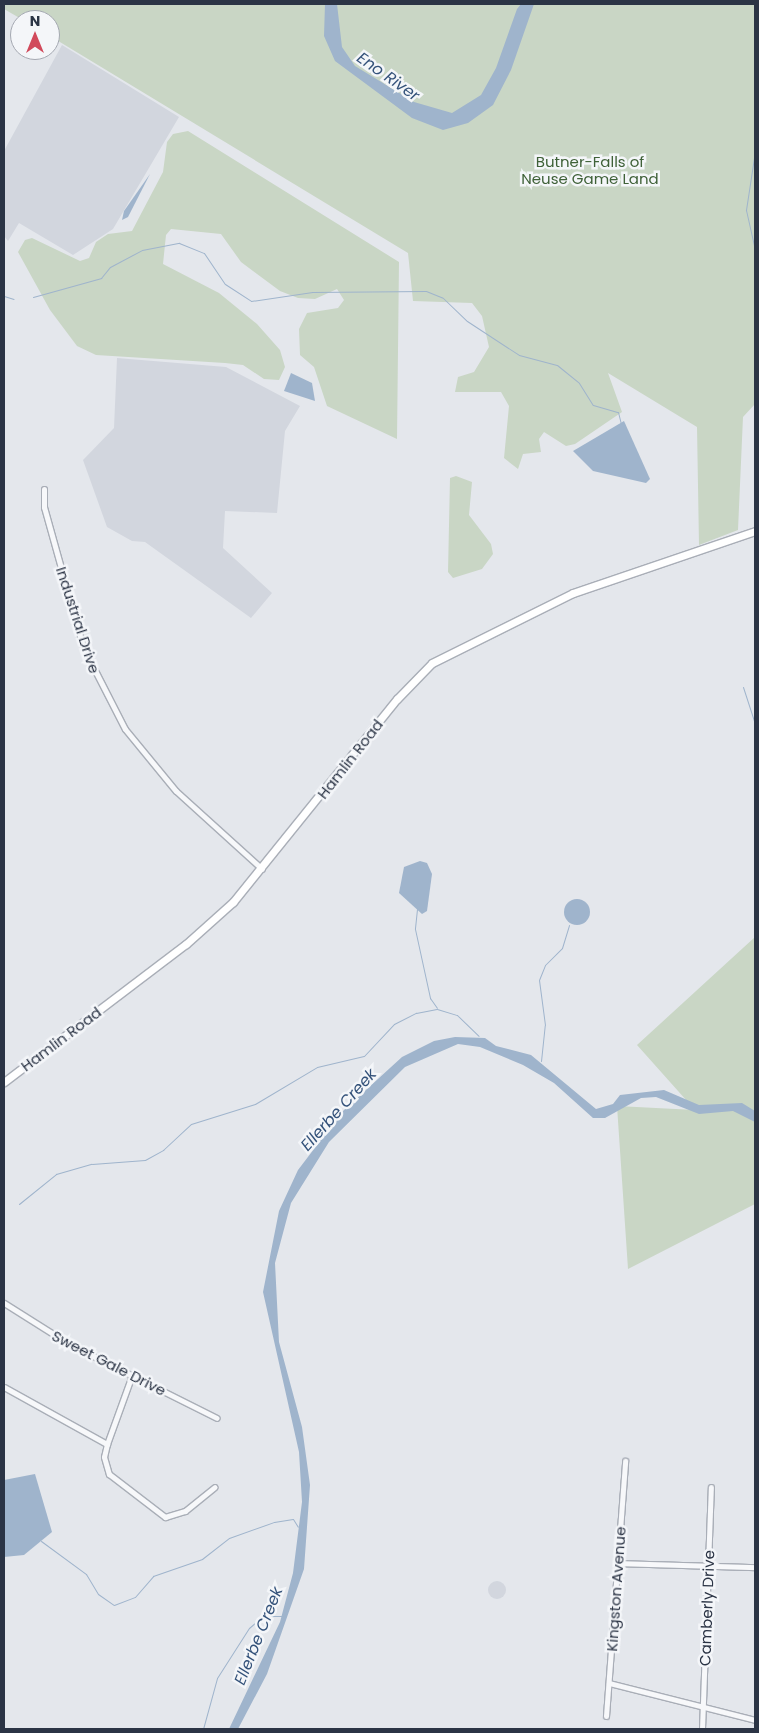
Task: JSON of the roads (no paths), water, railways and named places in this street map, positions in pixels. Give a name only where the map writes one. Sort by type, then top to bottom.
[{"type":"street","name":"Industrial Drive","points":[[44,490],[44,507],[83,647],[125,729],[176,791],[263,869]]},
{"type":"street","name":"Hamlin Road","points":[[4,1082],[197,935],[263,869],[397,700],[438,659],[573,593],[755,531]]},
{"type":"street","name":"Sweet Gale Drive","points":[[4,1303],[69,1344],[217,1418]]},
{"type":"street","points":[[132,1375],[106,1444],[104,1457],[109,1474],[160,1516],[185,1511],[215,1487]]},
{"type":"street","points":[[4,1386],[106,1444]]},
{"type":"street","name":"Kingston Avenue","points":[[606,1716],[625,1461]]},
{"type":"street","name":"Camberly Drive","points":[[702,1729],[711,1487]]},
{"type":"street","points":[[618,1563],[755,1568]]},
{"type":"street","points":[[609,1683],[755,1720]]},
{"type":"water","points":[[325,4],[337,4],[342,47],[355,66],[414,102],[452,113],[481,95],[496,68],[517,9],[521,4],[534,4],[511,70],[493,105],[468,123],[443,130],[412,118],[335,61],[324,36]]},
{"type":"water","points":[[150,174],[128,217],[122,220],[124,211]]},
{"type":"water","points":[[291,373],[312,383],[315,401],[284,391]]},
{"type":"water","points":[[624,421],[650,479],[646,483],[593,471],[573,451]]},
{"type":"water","points":[[420,861],[427,863],[432,874],[427,911],[422,914],[399,893],[404,867]]},
{"type":"water","points":[[577,899],[587,902],[590,912],[587,922],[577,925],[567,922],[564,912],[567,902]]},
{"type":"water","points":[[455,1037],[485,1038],[496,1046],[531,1055],[596,1109],[613,1104],[620,1095],[664,1090],[699,1105],[742,1103],[755,1111],[755,1122],[733,1111],[699,1114],[656,1097],[641,1098],[605,1118],[593,1118],[554,1083],[523,1065],[480,1047],[458,1044],[405,1067],[329,1142],[291,1203],[275,1263],[279,1342],[302,1427],[310,1485],[304,1569],[267,1674],[238,1729],[229,1729],[280,1622],[293,1573],[302,1502],[299,1452],[263,1292],[279,1211],[298,1170],[343,1111],[402,1057],[434,1041]]},
{"type":"water","points":[[35,1474],[52,1532],[24,1555],[4,1557],[4,1480]]},
{"type":"waterway","points":[[755,151],[746,210],[755,250]]},
{"type":"waterway","points":[[33,297],[101,278],[110,267],[142,250],[179,243],[204,253],[225,284],[251,301],[312,292],[426,291],[443,298],[467,321],[519,355],[557,365],[579,383],[593,405],[618,412],[621,424]]},
{"type":"waterway","points":[[4,296],[14,299]]},
{"type":"waterway","points":[[743,687],[755,723]]},
{"type":"waterway","points":[[417,909],[415,929],[430,998],[437,1008]]},
{"type":"waterway","points":[[541,1061],[545,1025],[539,980],[545,965],[562,948],[569,925]]},
{"type":"waterway","points":[[19,1204],[56,1174],[92,1164],[145,1160],[163,1150],[191,1124],[255,1104],[317,1067],[364,1056],[394,1024],[416,1013],[437,1009],[457,1015],[479,1036]]},
{"type":"waterway","points":[[41,1541],[86,1574],[98,1594],[114,1605],[135,1597],[153,1576],[202,1559],[229,1538],[274,1522],[293,1519],[298,1527]]},
{"type":"waterway","name":"Ellerbe Creek","points":[[203,1729],[217,1678],[249,1628],[263,1616],[283,1616]]},
{"type":"water label","name":"Eno River","points":[[388,77]]},
{"type":"park label","name":"Butner-Falls of Neuse Game Land","points":[[590,170]]}]
